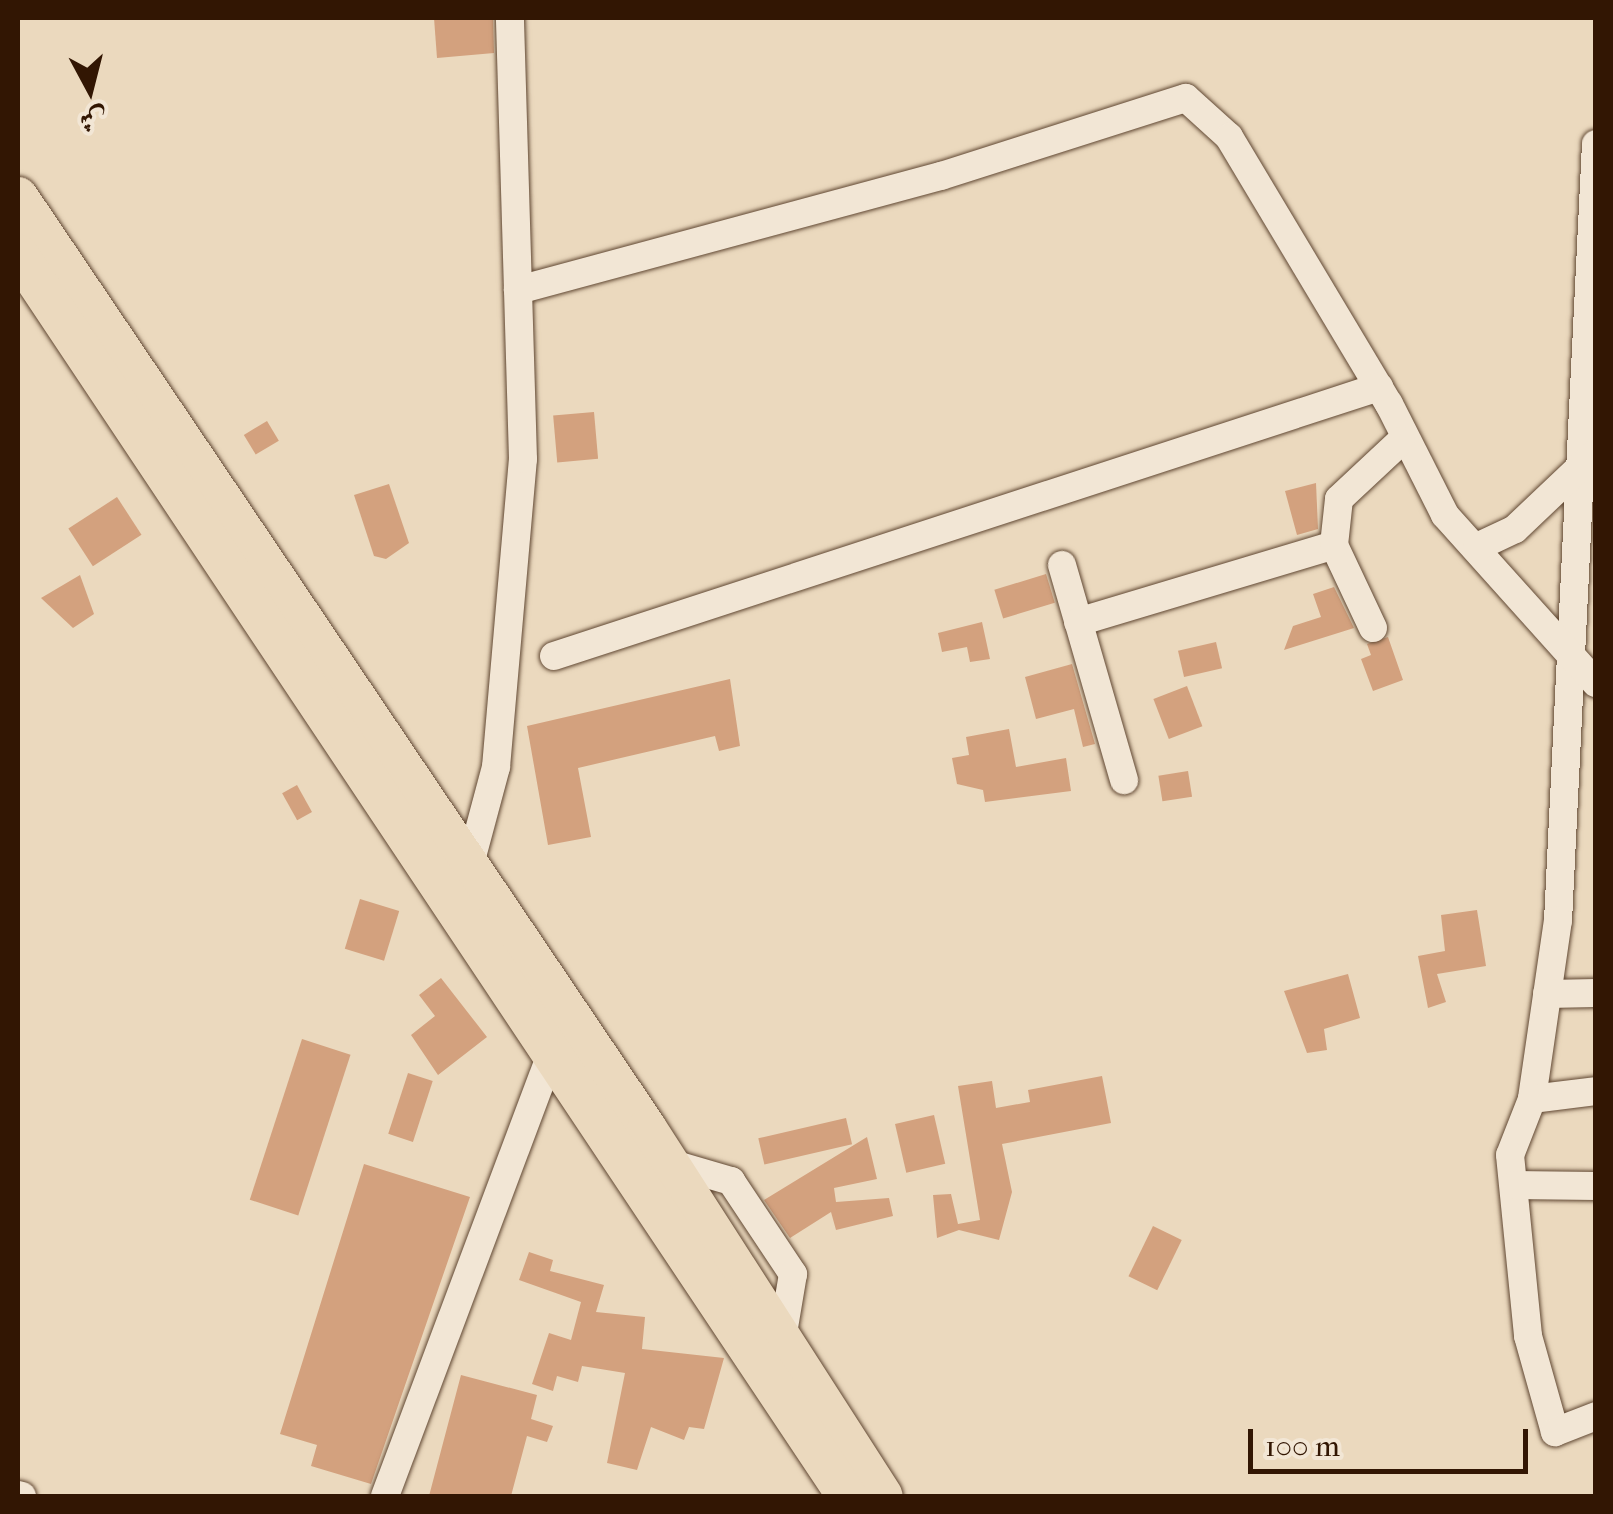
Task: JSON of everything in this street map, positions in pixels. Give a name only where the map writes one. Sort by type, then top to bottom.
[{"type":"highway","points":[[18,197],[462,883],[553,1048],[846,1496]]},
{"type":"highway","points":[[18,254],[462,883],[669,1163],[883,1496]]},
{"type":"street","points":[[462,883],[496,767],[522,459],[510,18]]},
{"type":"street","points":[[518,290],[941,176],[1186,98],[1229,137],[1379,387],[1431,494],[1596,683]]},
{"type":"street","points":[[1596,144],[1587,468],[1547,994],[1532,1099],[1510,1156],[1528,1336],[1556,1432],[1596,1416]]},
{"type":"street","points":[[554,656],[1379,387]]},
{"type":"street","points":[[1373,628],[1334,544],[1339,499],[1401,441]]},
{"type":"street","points":[[1477,547],[1514,529],[1587,468]]},
{"type":"street","points":[[1078,622],[1334,544]]},
{"type":"street","points":[[1062,565],[1124,780]]},
{"type":"street","points":[[1547,994],[1596,994]]},
{"type":"street","points":[[384,1496],[553,1048]]},
{"type":"street","points":[[1532,1099],[1596,1091]]},
{"type":"street","points":[[1514,1184],[1596,1186]]},
{"type":"building","points":[[434,18],[493,18],[494,53],[437,58]]},
{"type":"building","points":[[594,412],[598,459],[557,462],[553,416]]},
{"type":"building","points":[[267,421],[279,441],[256,455],[244,435]]},
{"type":"building","points":[[1316,483],[1318,529],[1297,535],[1285,491]]},
{"type":"building","points":[[389,484],[409,543],[386,559],[374,556],[354,495]]},
{"type":"building","points":[[117,497],[142,535],[93,566],[68,529]]},
{"type":"building","points":[[1046,574],[1055,603],[1003,618],[994,590]]},
{"type":"building","points":[[80,575],[94,614],[73,628],[41,598]]},
{"type":"building","points":[[1334,587],[1354,628],[1284,650],[1293,626],[1321,617],[1313,594]]},
{"type":"building","points":[[982,622],[990,659],[970,662],[967,647],[942,652],[938,633]]},
{"type":"building","points":[[1388,637],[1403,680],[1373,691],[1361,659],[1371,655],[1367,644]]},
{"type":"building","points":[[1216,642],[1222,668],[1184,677],[1178,651]]},
{"type":"building","points":[[1072,664],[1095,744],[1083,747],[1074,709],[1036,719],[1025,677]]},
{"type":"building","points":[[730,679],[740,746],[719,751],[715,736],[578,768],[591,837],[548,845],[527,726]]},
{"type":"building","points":[[1187,686],[1202,726],[1169,739],[1153,699]]},
{"type":"building","points":[[1009,729],[1016,767],[1066,758],[1071,791],[985,802],[983,790],[957,784],[952,758],[969,755],[966,737]]},
{"type":"building","points":[[1188,771],[1192,797],[1162,801],[1158,776]]},
{"type":"building","points":[[297,785],[312,812],[297,820],[282,793]]},
{"type":"building","points":[[360,899],[399,911],[384,961],[345,949]]},
{"type":"building","points":[[1477,910],[1486,966],[1437,974],[1446,1002],[1428,1008],[1418,956],[1445,951],[1441,915]]},
{"type":"building","points":[[1348,974],[1360,1018],[1324,1029],[1327,1050],[1307,1053],[1284,991]]},
{"type":"building","points":[[441,978],[487,1037],[438,1075],[411,1035],[435,1016],[419,995]]},
{"type":"building","points":[[302,1039],[351,1055],[298,1215],[250,1200]]},
{"type":"building","points":[[408,1073],[433,1081],[413,1142],[388,1134]]},
{"type":"building","points":[[1102,1076],[1111,1123],[1002,1144],[1012,1192],[999,1240],[959,1230],[937,1238],[933,1195],[951,1194],[958,1224],[980,1220],[958,1086],[992,1081],[996,1108],[1030,1102],[1028,1090]]},
{"type":"building","points":[[934,1115],[945,1164],[906,1173],[895,1124]]},
{"type":"building","points":[[846,1118],[852,1144],[764,1165],[758,1138]]},
{"type":"building","points":[[867,1137],[877,1179],[834,1188],[836,1202],[889,1198],[893,1216],[836,1230],[831,1212],[790,1238],[764,1200]]},
{"type":"building","points":[[364,1164],[470,1197],[371,1484],[311,1466],[317,1445],[280,1434]]},
{"type":"building","points":[[1153,1226],[1182,1240],[1157,1290],[1128,1276]]},
{"type":"building","points":[[529,1252],[553,1260],[550,1271],[604,1285],[596,1312],[645,1317],[642,1349],[724,1358],[704,1429],[689,1427],[684,1440],[651,1427],[637,1470],[607,1463],[625,1373],[582,1366],[578,1382],[557,1376],[553,1391],[532,1384],[549,1333],[571,1340],[581,1302],[519,1280]]},
{"type":"building","points":[[461,1375],[537,1395],[531,1419],[553,1426],[547,1442],[527,1436],[511,1496],[429,1496]]}]
